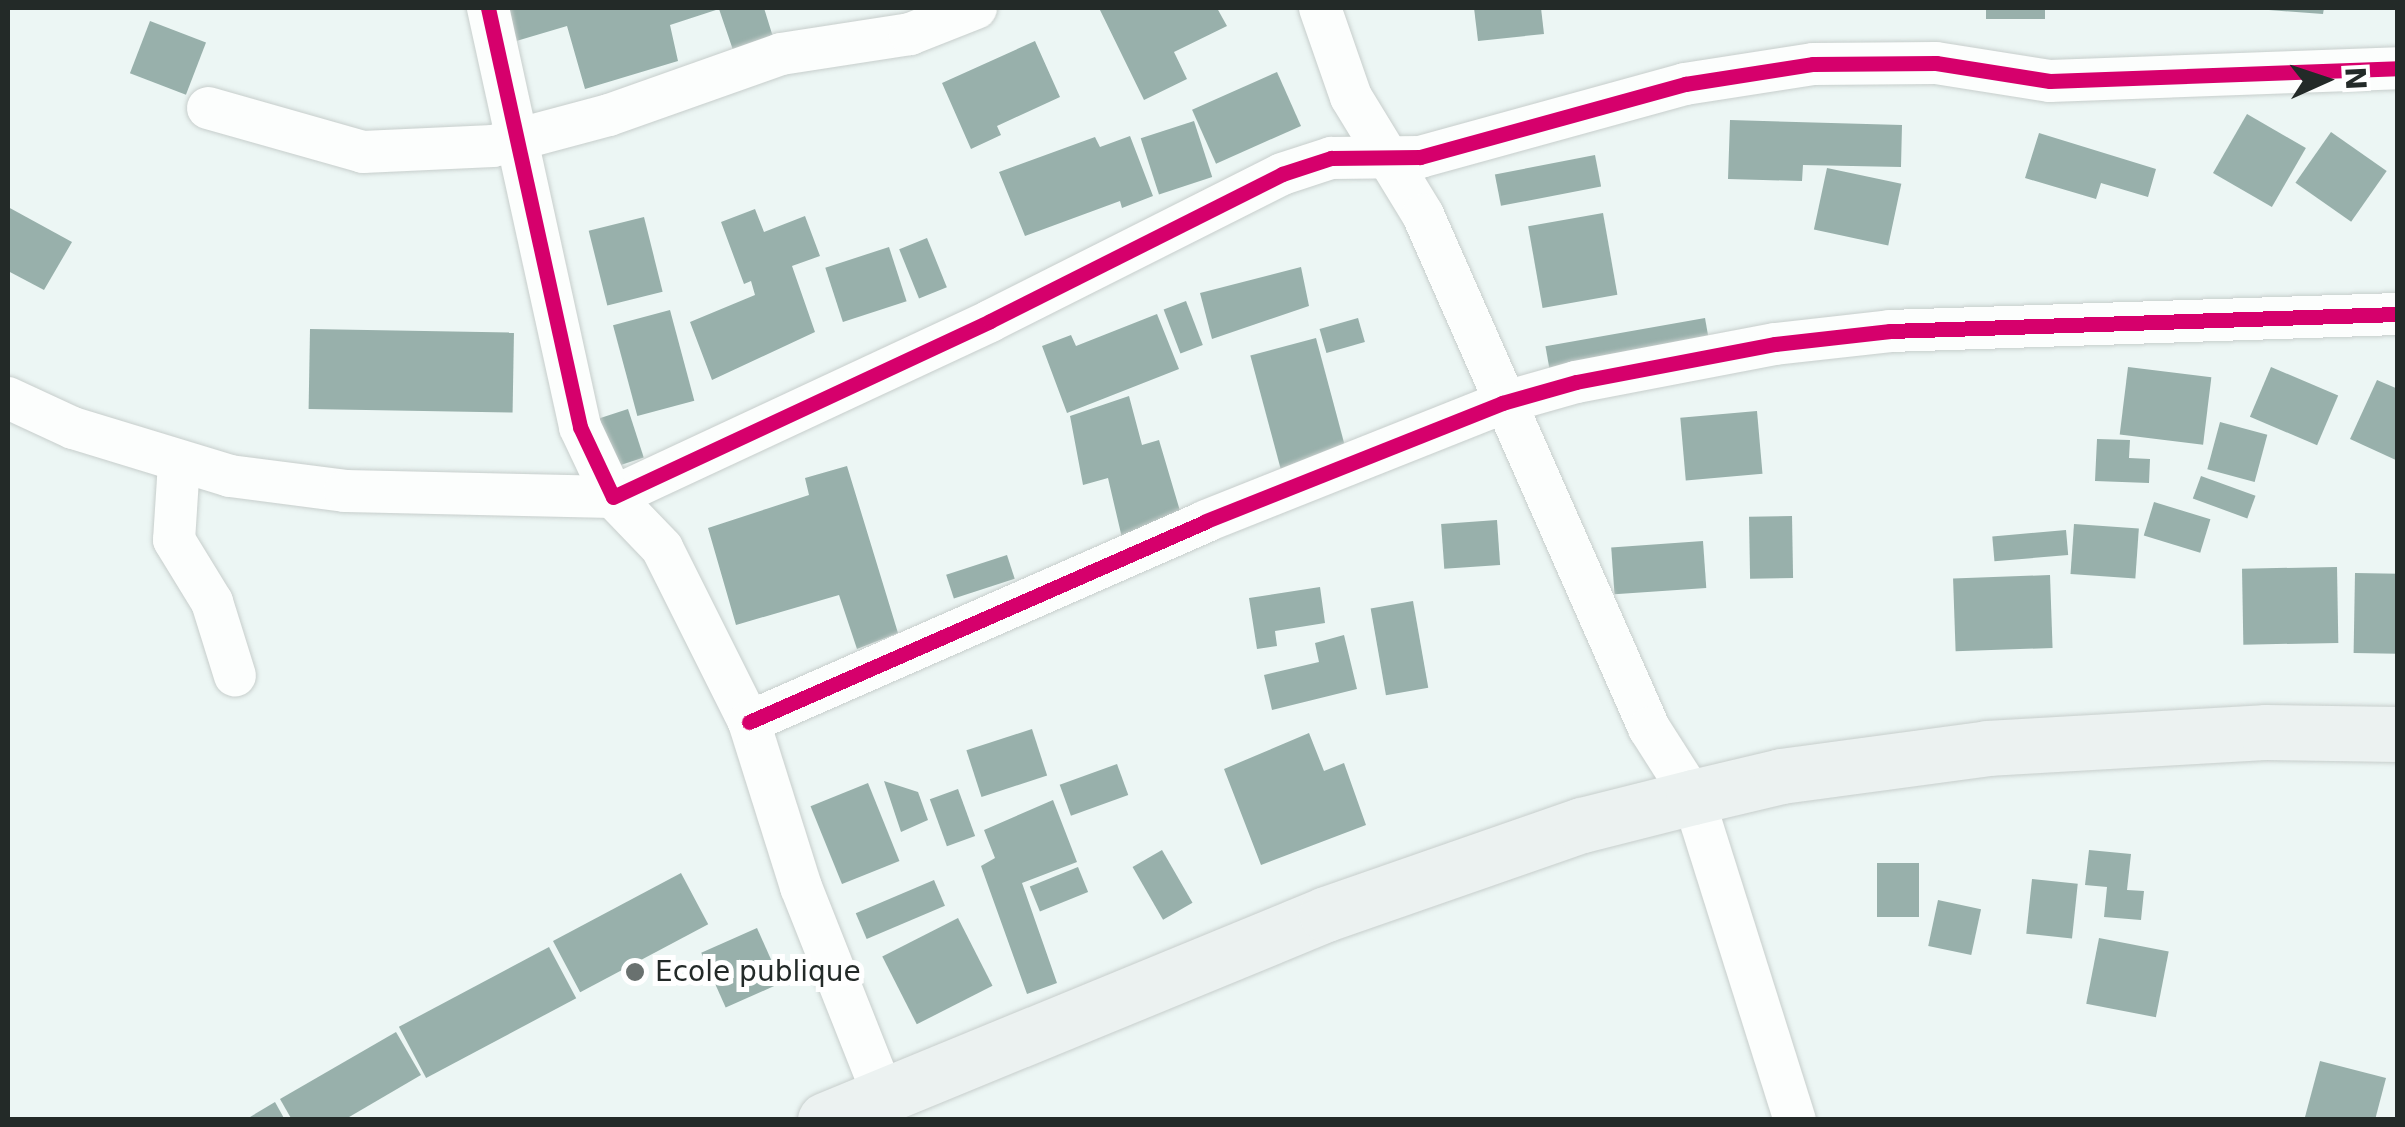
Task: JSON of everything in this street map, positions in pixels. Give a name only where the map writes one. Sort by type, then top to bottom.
[{"type":"main road","points":[[825,1120],[882,1092],[1343,908],[1565,831],[1693,797],[1781,776],[1987,748],[2266,732],[2398,734]]},
{"type":"street","points":[[488,8],[580,426],[613,497],[662,548],[749,722],[801,887],[882,1092]]},
{"type":"street","points":[[208,108],[363,152],[519,142],[781,54],[910,34],[976,8]]},
{"type":"street","points":[[1320,8],[1351,97],[1383,159],[1423,216],[1648,728],[1693,797],[1795,1120]]},
{"type":"street","points":[[8,398],[73,428],[179,463],[345,490],[613,497],[990,321],[1282,174],[1330,158],[1420,156],[1685,84],[1814,64],[1936,63],[2050,81],[2398,68]]},
{"type":"street","points":[[749,722],[1172,536],[1502,403],[1775,344],[1890,332],[2398,314]]},
{"type":"street","points":[[179,463],[174,540],[212,602],[235,676]]},
{"type":"building","points":[[503,8],[764,8],[773,37],[733,50],[719,9],[670,25],[678,61],[585,89],[567,26],[513,42]]},
{"type":"building","points":[[1099,8],[1217,8],[1227,26],[1174,52],[1187,79],[1144,100]]},
{"type":"building","points":[[1474,8],[1541,8],[1544,34],[1478,41]]},
{"type":"building","points":[[1986,8],[2045,8],[2045,19],[1986,19]]},
{"type":"building","points":[[2243,8],[2324,8],[2323,14]]},
{"type":"building","points":[[150,21],[206,43],[186,95],[130,73]]},
{"type":"building","points":[[1035,41],[1060,97],[997,126],[1001,135],[971,149],[942,83]]},
{"type":"building","points":[[1277,72],[1301,126],[1216,164],[1192,110]]},
{"type":"building","points":[[2247,114],[2306,148],[2272,207],[2213,173]]},
{"type":"building","points":[[1730,120],[1902,125],[1901,167],[1803,165],[1802,181],[1728,179]]},
{"type":"building","points":[[1194,121],[1212,177],[1159,194],[1141,138]]},
{"type":"building","points":[[2331,132],[2387,171],[2351,222],[2295,183]]},
{"type":"building","points":[[2039,133],[2156,169],[2148,197],[2101,183],[2096,199],[2025,178]]},
{"type":"building","points":[[1130,136],[1153,196],[1122,208],[1120,201],[1025,236],[999,172],[1095,137],[1100,147]]},
{"type":"building","points":[[1595,155],[1601,186],[1501,206],[1495,174]]},
{"type":"building","points":[[1827,168],[1901,184],[1888,245],[1814,230]]},
{"type":"building","points":[[8,207],[72,242],[44,290],[8,271]]},
{"type":"building","points":[[755,209],[764,232],[805,216],[820,256],[792,266],[815,332],[712,380],[690,322],[755,295],[751,281],[744,284],[721,222]]},
{"type":"building","points":[[1603,213],[1617,295],[1543,308],[1528,226]]},
{"type":"building","points":[[644,217],[663,292],[607,306],[589,231]]},
{"type":"building","points":[[927,238],[947,287],[919,298],[899,249]]},
{"type":"building","points":[[889,247],[907,301],[843,322],[825,268]]},
{"type":"building","points":[[1301,267],[1309,306],[1212,339],[1200,293]]},
{"type":"building","points":[[1186,301],[1203,345],[1180,353],[1164,310]]},
{"type":"building","points":[[670,310],[694,401],[637,416],[613,325]]},
{"type":"building","points":[[1157,314],[1179,369],[1067,413],[1042,346],[1071,335],[1076,346]]},
{"type":"building","points":[[1358,318],[1365,342],[1326,353],[1320,329]]},
{"type":"building","points":[[1705,318],[1710,346],[1550,374],[1545,346]]},
{"type":"building","points":[[310,329],[514,333],[513,413],[309,409]]},
{"type":"building","points":[[1316,338],[1347,453],[1281,471],[1250,356]]},
{"type":"building","points":[[2128,367],[2211,377],[2203,445],[2120,434]]},
{"type":"building","points":[[2271,367],[2338,396],[2317,445],[2250,417]]},
{"type":"building","points":[[2377,380],[2398,389],[2398,461],[2350,439]]},
{"type":"building","points":[[1129,396],[1142,445],[1159,440],[1183,521],[1122,538],[1108,478],[1083,485],[1070,416]]},
{"type":"building","points":[[628,409],[644,458],[612,468],[597,419]]},
{"type":"building","points":[[1757,411],[1762,474],[1686,480],[1680,418]]},
{"type":"building","points":[[2220,422],[2267,435],[2255,482],[2207,469]]},
{"type":"building","points":[[2097,439],[2130,440],[2129,458],[2150,459],[2149,483],[2095,481]]},
{"type":"building","points":[[847,466],[898,633],[857,649],[839,595],[736,625],[708,528],[809,495],[805,478]]},
{"type":"building","points":[[2201,476],[2256,496],[2247,518],[2193,499]]},
{"type":"building","points":[[2154,502],[2210,519],[2200,553],[2144,535]]},
{"type":"building","points":[[1792,516],[1793,578],[1750,579],[1749,517]]},
{"type":"building","points":[[1497,520],[1500,565],[1444,569],[1441,524]]},
{"type":"building","points":[[2074,524],[2139,529],[2135,578],[2071,574]]},
{"type":"building","points":[[2066,530],[2068,555],[1994,561],[1992,536]]},
{"type":"building","points":[[1703,541],[1706,588],[1615,594],[1611,547]]},
{"type":"building","points":[[1007,555],[1015,579],[954,599],[946,575]]},
{"type":"building","points":[[2337,567],[2338,643],[2243,645],[2242,569]]},
{"type":"building","points":[[2355,573],[2398,574],[2397,654],[2354,653]]},
{"type":"building","points":[[2050,575],[2053,648],[1956,651],[1953,578]]},
{"type":"building","points":[[1320,587],[1325,623],[1275,631],[1277,646],[1257,649],[1249,598]]},
{"type":"building","points":[[1413,601],[1428,688],[1386,695],[1371,608]]},
{"type":"building","points":[[1344,635],[1357,689],[1272,710],[1264,675],[1319,662],[1315,643]]},
{"type":"building","points":[[1032,729],[1047,776],[982,797],[966,750]]},
{"type":"building","points":[[1309,733],[1324,771],[1344,763],[1366,825],[1261,865],[1224,769]]},
{"type":"building","points":[[1117,764],[1128,795],[1071,816],[1060,785]]},
{"type":"building","points":[[884,781],[918,792],[928,820],[901,832]]},
{"type":"building","points":[[868,783],[899,861],[842,884],[811,806]]},
{"type":"building","points":[[958,789],[975,836],[947,846],[930,799]]},
{"type":"building","points":[[1053,800],[1077,862],[1022,883],[1057,983],[1027,994],[981,866],[995,858],[984,830]]},
{"type":"building","points":[[1162,850],[1192,903],[1163,920],[1133,867]]},
{"type":"building","points":[[2089,850],[2131,854],[2127,890],[2144,891],[2141,920],[2104,917],[2107,887],[2085,885]]},
{"type":"building","points":[[1877,863],[1919,863],[1919,917],[1877,917]]},
{"type":"building","points":[[1078,867],[1088,892],[1040,912],[1030,886]]},
{"type":"building","points":[[681,873],[708,924],[580,992],[553,941]]},
{"type":"building","points":[[2032,879],[2078,884],[2072,939],[2026,934]]},
{"type":"building","points":[[934,880],[945,906],[867,939],[856,913]]},
{"type":"building","points":[[1938,900],[1981,909],[1971,955],[1928,946]]},
{"type":"building","points":[[958,918],[993,986],[917,1024],[882,957]]},
{"type":"building","points":[[757,928],[781,983],[726,1008],[701,953]]},
{"type":"building","points":[[2099,938],[2169,952],[2156,1017],[2086,1004]]},
{"type":"building","points":[[549,947],[576,998],[426,1078],[399,1027]]},
{"type":"building","points":[[396,1032],[421,1075],[344,1120],[292,1120],[280,1099]]},
{"type":"building","points":[[2320,1061],[2386,1078],[2375,1120],[2305,1117]]},
{"type":"building","points":[[275,1102],[285,1120],[245,1120]]},
{"type":"cycle path","points":[[488,8],[580,427],[613,497],[990,321],[1282,174],[1331,158],[1420,157],[1685,84],[1813,64],[1936,63],[2050,81],[2398,68]]},
{"type":"cycle path","points":[[749,722],[1206,521],[1502,403],[1576,382],[1775,344],[1890,331],[2398,314]]},
{"type":"place","name":"Ecole publique","points":[[635,972]]}]
